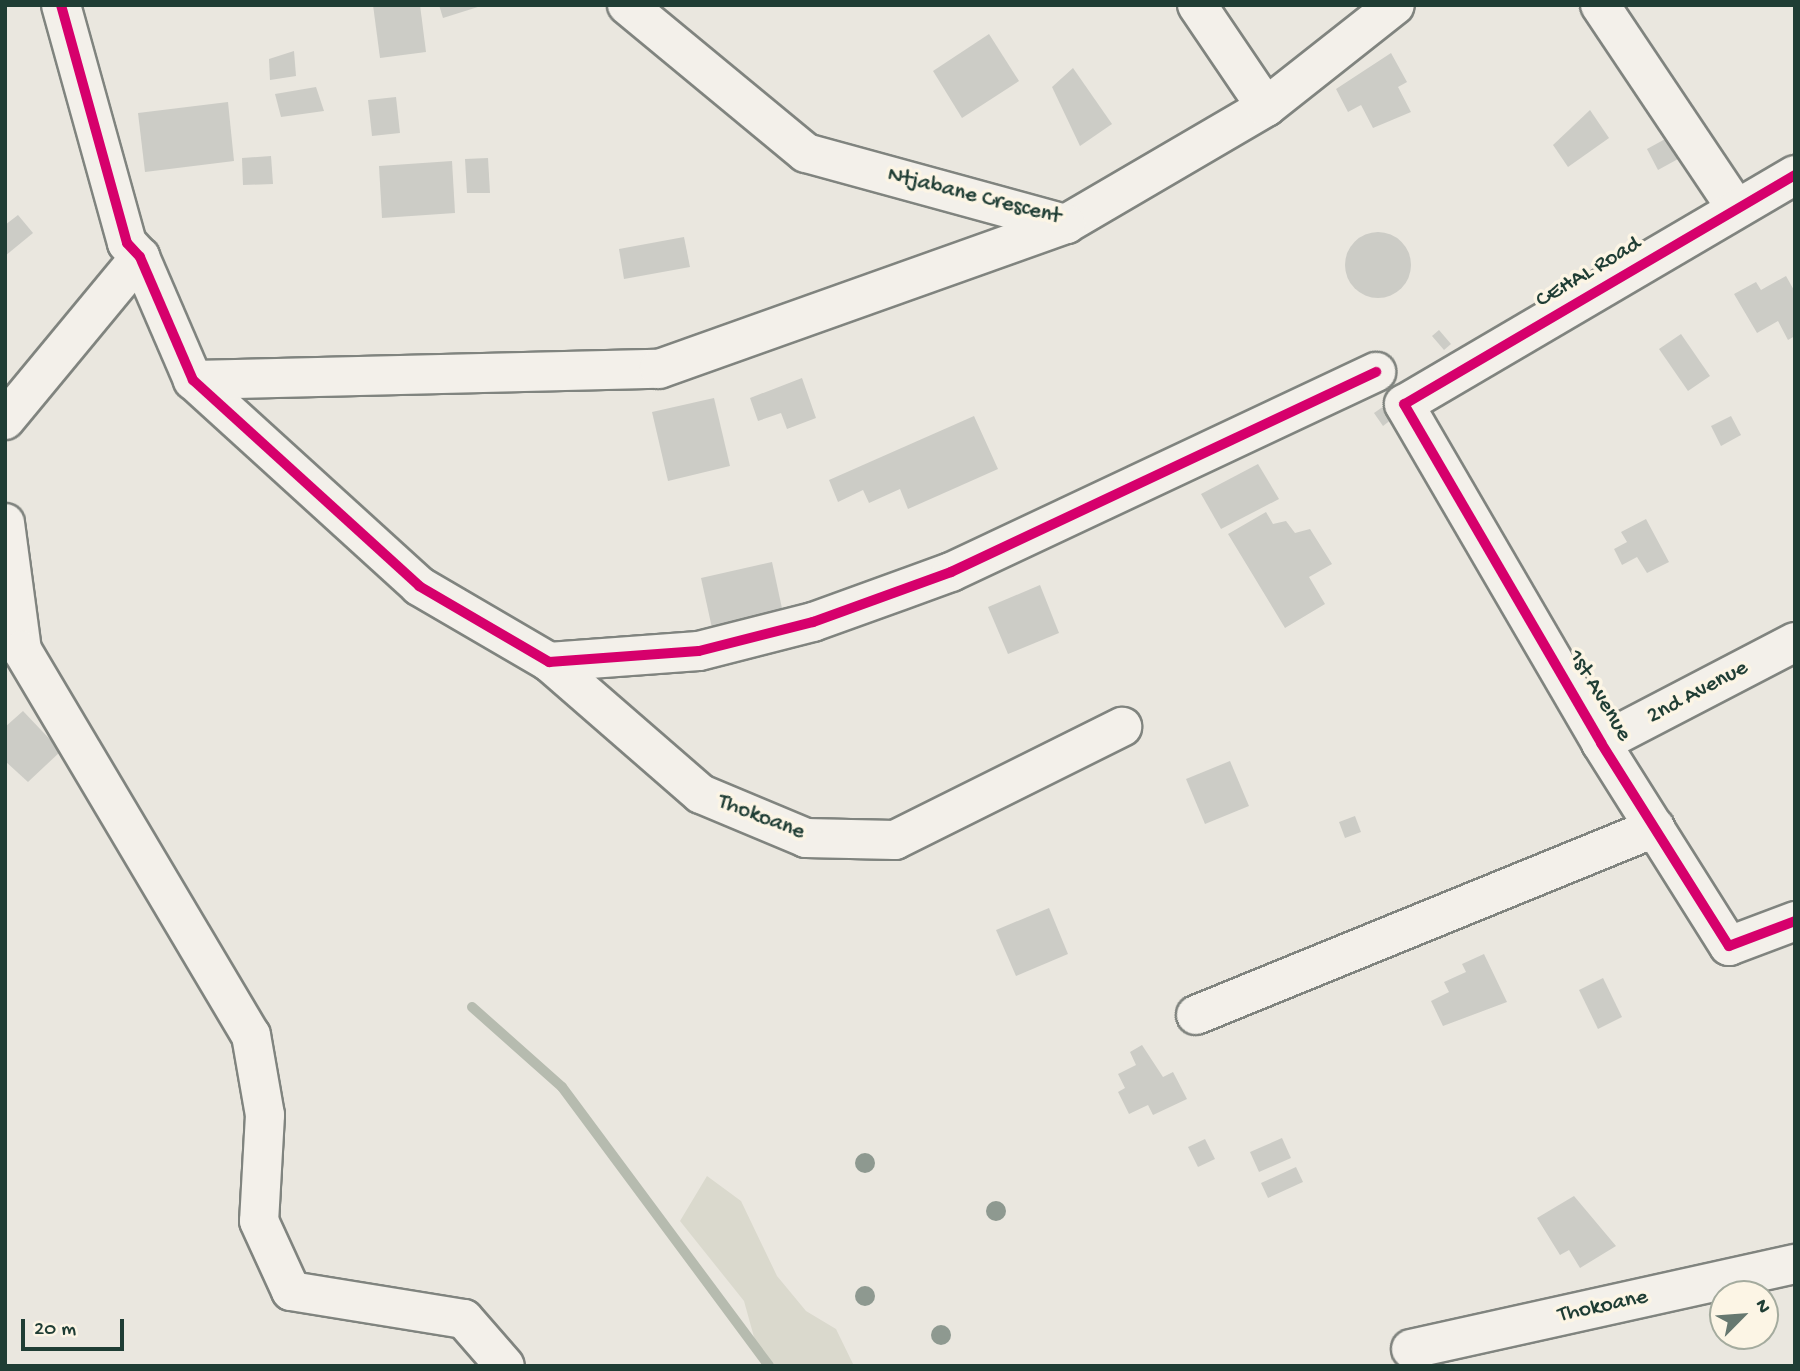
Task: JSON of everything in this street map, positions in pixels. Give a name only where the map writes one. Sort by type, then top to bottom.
[{"type":"street","points":[[61,5],[127,243],[140,257],[193,380],[659,369],[1066,224]]},
{"type":"street","name":"Ntjabane Crescent","points":[[627,5],[806,153],[1066,224],[1266,107],[1395,5]]},
{"type":"street","points":[[1197,5],[1266,107]]},
{"type":"street","points":[[1600,5],[1736,208]]},
{"type":"street","name":"CEHAL Road","points":[[1404,404],[1795,175]]},
{"type":"street","points":[[5,420],[140,257]]},
{"type":"street","points":[[549,662],[699,651],[813,622],[951,572],[1376,372]]},
{"type":"street","name":"Thokoane","points":[[193,380],[419,586],[549,662],[701,794],[806,838],[895,840],[1122,727]]},
{"type":"street","name":"1st Avenue","points":[[1404,404],[1601,743],[1730,946],[1795,921]]},
{"type":"street","points":[[5,523],[22,650],[251,1035],[265,1115],[259,1221],[291,1291],[464,1319],[505,1366]]},
{"type":"street","name":"2nd Avenue","points":[[1601,743],[1795,642]]},
{"type":"street","points":[[1196,1015],[1655,828]]},
{"type":"street","name":"Thokoane","points":[[1411,1349],[1795,1264]]},
{"type":"shaded area","points":[[707,1176],[741,1201],[777,1276],[806,1311],[836,1329],[854,1366],[762,1366],[744,1301],[680,1221]]},
{"type":"building","points":[[373,5],[420,5],[426,52],[380,58]]},
{"type":"building","points":[[439,5],[481,5],[481,6],[443,18]]},
{"type":"building","points":[[989,34],[1019,81],[962,118],[933,71]]},
{"type":"building","points":[[294,51],[296,76],[270,80],[269,59]]},
{"type":"building","points":[[1391,53],[1407,82],[1398,87],[1411,112],[1373,128],[1361,105],[1348,112],[1336,89]]},
{"type":"building","points":[[1073,68],[1112,124],[1080,146],[1052,87]]},
{"type":"building","points":[[316,87],[324,111],[281,117],[275,94]]},
{"type":"building","points":[[396,97],[400,133],[372,136],[368,100]]},
{"type":"building","points":[[228,102],[234,161],[145,172],[138,113]]},
{"type":"building","points":[[1590,110],[1609,138],[1568,167],[1553,145]]},
{"type":"building","points":[[1667,138],[1678,159],[1658,170],[1647,149]]},
{"type":"building","points":[[271,156],[273,184],[243,185],[242,158]]},
{"type":"building","points":[[488,158],[490,193],[467,193],[465,159]]},
{"type":"building","points":[[452,161],[455,213],[382,218],[379,166]]},
{"type":"building","points":[[18,215],[33,233],[5,256],[5,225]]},
{"type":"building","points":[[1371,232],[1385,232],[1397,237],[1406,246],[1411,265],[1409,278],[1402,289],[1385,298],[1371,298],[1359,293],[1350,284],[1345,272],[1345,258],[1350,246],[1359,237]]},
{"type":"building","points":[[684,237],[690,267],[624,279],[619,249]]},
{"type":"building","points":[[1786,276],[1795,292],[1795,336],[1788,340],[1778,321],[1757,333],[1734,294],[1756,282],[1761,290]]},
{"type":"building","points":[[1439,330],[1451,344],[1444,350],[1432,336]]},
{"type":"building","points":[[1681,334],[1710,376],[1688,391],[1659,349]]},
{"type":"building","points":[[802,378],[816,418],[787,429],[781,413],[758,421],[750,398]]},
{"type":"building","points":[[714,398],[730,466],[668,481],[652,412]]},
{"type":"building","points":[[1384,406],[1392,419],[1383,426],[1374,413]]},
{"type":"building","points":[[974,416],[998,469],[908,509],[900,489],[869,503],[863,490],[838,502],[829,480]]},
{"type":"building","points":[[1731,416],[1741,435],[1721,446],[1711,426]]},
{"type":"building","points":[[1258,464],[1279,499],[1221,529],[1201,494]]},
{"type":"building","points":[[1266,512],[1273,524],[1286,521],[1295,533],[1310,529],[1332,564],[1309,577],[1325,604],[1285,628],[1228,534]]},
{"type":"building","points":[[1646,519],[1669,562],[1647,573],[1637,557],[1622,565],[1614,549],[1627,542],[1621,532]]},
{"type":"building","points":[[772,562],[783,613],[712,628],[701,578]]},
{"type":"building","points":[[1040,585],[1059,633],[1008,654],[988,607]]},
{"type":"building","points":[[23,711],[61,751],[28,782],[5,761],[5,727]]},
{"type":"building","points":[[1230,761],[1249,806],[1205,824],[1186,779]]},
{"type":"building","points":[[1355,816],[1361,832],[1345,838],[1339,822]]},
{"type":"building","points":[[1049,908],[1068,954],[1016,976],[996,930]]},
{"type":"building","points":[[1484,954],[1507,1002],[1443,1026],[1431,1001],[1449,992],[1444,982],[1466,972],[1462,964]]},
{"type":"building","points":[[1603,978],[1622,1017],[1598,1029],[1579,990]]},
{"type":"building","points":[[1142,1045],[1163,1077],[1173,1072],[1187,1099],[1153,1115],[1148,1105],[1129,1114],[1118,1092],[1125,1088],[1118,1074],[1136,1065],[1130,1052]]},
{"type":"building","points":[[1282,1138],[1291,1158],[1259,1172],[1250,1152]]},
{"type":"building","points":[[1205,1139],[1215,1159],[1198,1167],[1188,1147]]},
{"type":"building","points":[[1296,1167],[1303,1182],[1268,1198],[1261,1183]]},
{"type":"building","points":[[1574,1196],[1616,1246],[1580,1268],[1569,1250],[1560,1255],[1537,1218]]},
{"type":"waterway","points":[[472,1007],[562,1087],[769,1366]]},
{"type":"cycle path","points":[[61,5],[127,243],[140,257],[193,380],[419,586],[549,662],[699,651],[813,622],[951,572],[1376,372]]},
{"type":"cycle path","points":[[1795,175],[1404,404],[1601,743],[1729,946],[1795,921]]}]
